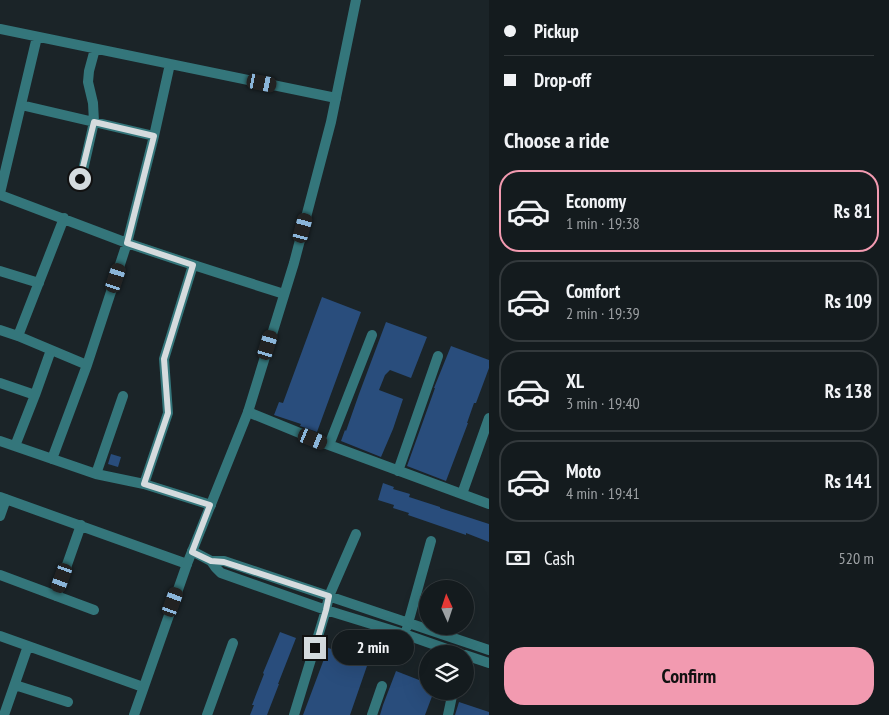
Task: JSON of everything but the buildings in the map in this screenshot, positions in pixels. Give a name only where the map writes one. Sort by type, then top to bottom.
[{"type":"street","points":[[134,715],[186,564],[248,412],[301,235],[331,122],[356,0]]},
{"type":"street","points":[[0,29],[336,98]]},
{"type":"street","points":[[37,37],[0,194],[127,243],[284,294]]},
{"type":"street","points":[[80,179],[94,122],[93,103],[88,82],[95,49]]},
{"type":"street","points":[[52,459],[87,365],[127,243],[170,64]]},
{"type":"street","points":[[21,106],[154,136]]},
{"type":"street","points":[[18,336],[64,218]]},
{"type":"street","points":[[144,484],[168,413],[164,359],[193,265]]},
{"type":"street","points":[[0,270],[39,283]]},
{"type":"street","points":[[0,330],[87,365]]},
{"type":"street","points":[[329,445],[372,335]]},
{"type":"street","points":[[15,446],[51,350]]},
{"type":"street","points":[[398,470],[438,356]]},
{"type":"street","points":[[0,383],[35,395]]},
{"type":"street","points":[[96,474],[123,396]]},
{"type":"street","points":[[248,412],[329,445],[489,504]]},
{"type":"street","points":[[462,494],[489,418]]},
{"type":"street","points":[[0,441],[96,474],[144,484],[210,505]]},
{"type":"street","points":[[0,516],[3,498],[186,564]]},
{"type":"street","points":[[56,596],[81,525]]},
{"type":"street","points":[[294,715],[329,596],[356,534]]},
{"type":"street","points":[[404,634],[431,541]]},
{"type":"street","points":[[192,552],[211,561],[224,562],[489,650]]},
{"type":"street","points":[[211,561],[221,573],[326,610],[435,645]]},
{"type":"street","points":[[0,575],[94,610]]},
{"type":"street","points":[[0,636],[143,687]]},
{"type":"street","points":[[207,715],[233,643]]},
{"type":"street","points":[[4,715],[28,646]]},
{"type":"street","points":[[474,658],[489,664]]},
{"type":"street","points":[[15,685],[68,702]]},
{"type":"street","points":[[372,715],[382,686]]},
{"type":"street","points":[[448,715],[451,700]]},
{"type":"route","points":[[80,179],[94,122],[154,136],[127,243],[193,265],[164,359],[168,413],[144,484],[210,505],[192,552],[211,561],[218,560],[329,596],[315,648]]}]
